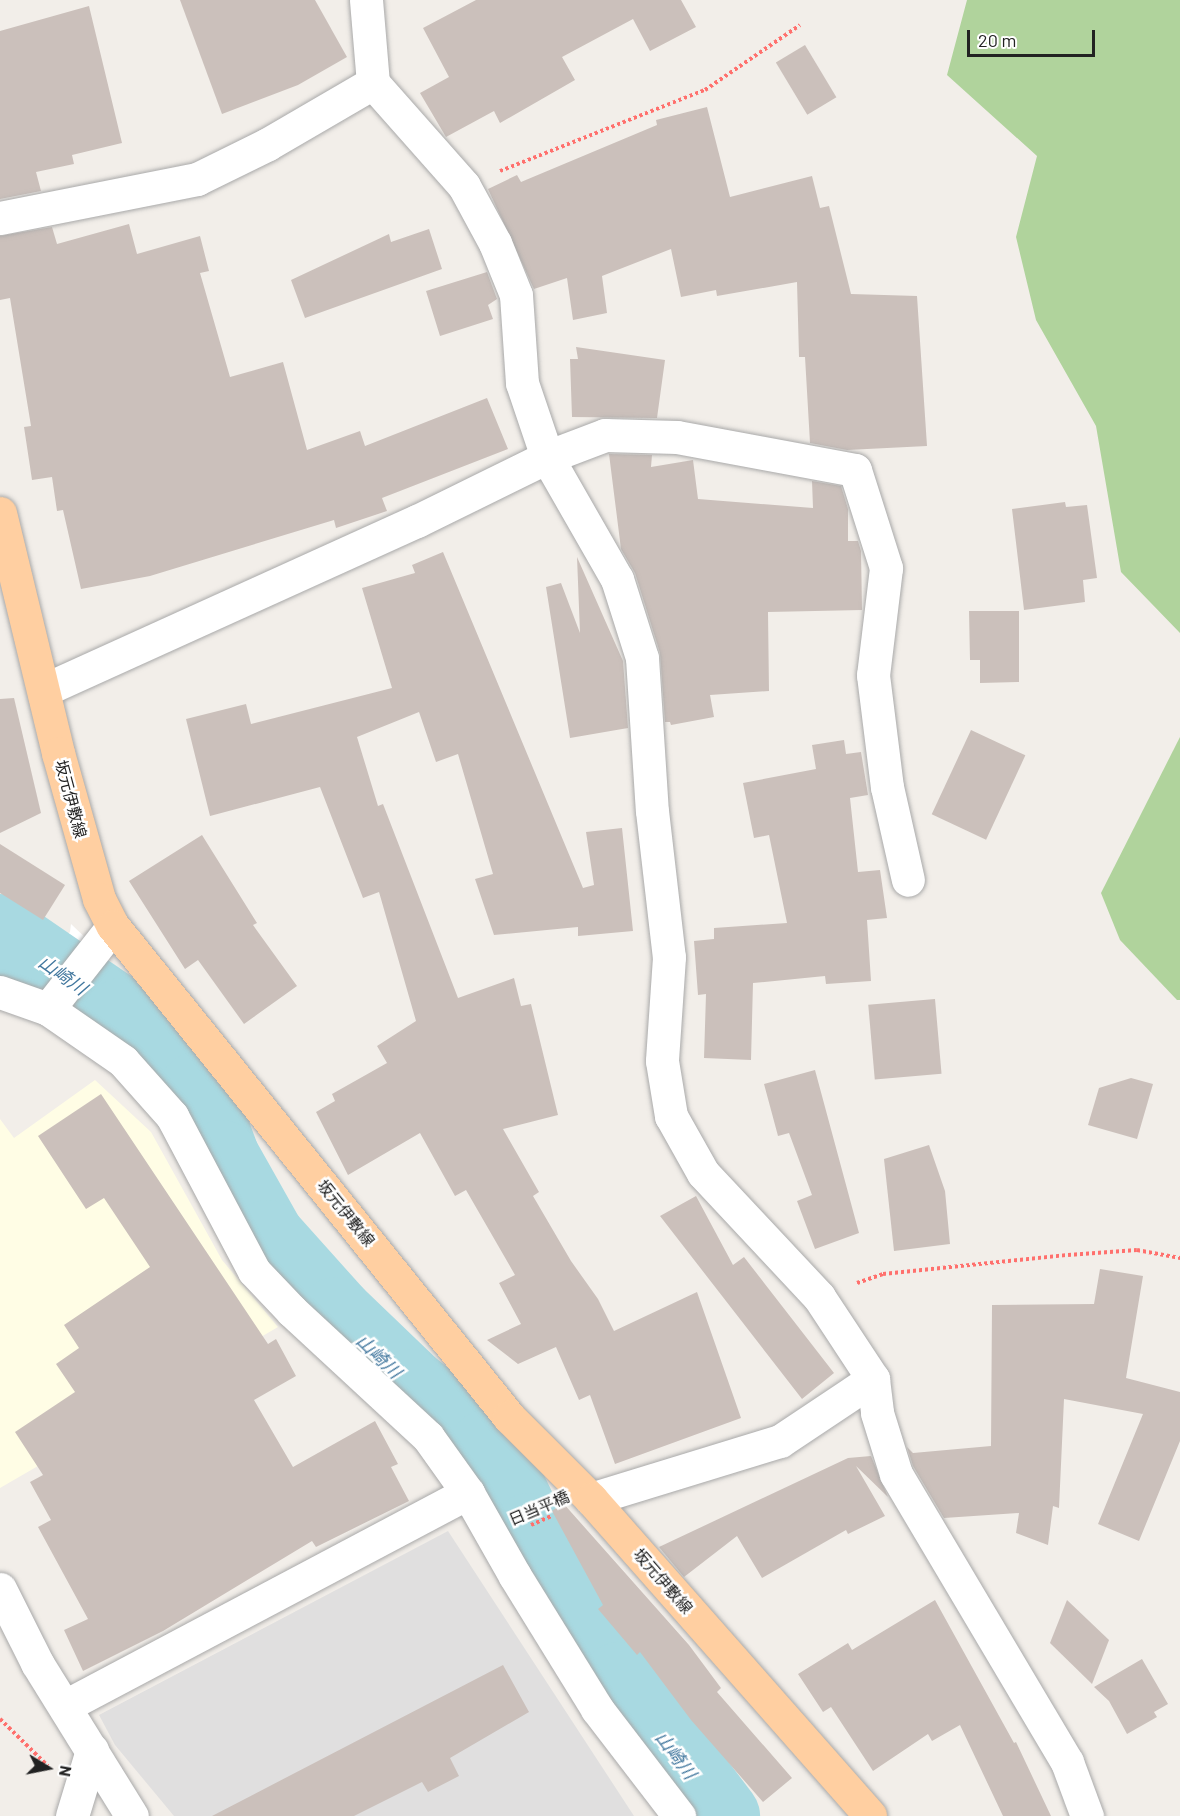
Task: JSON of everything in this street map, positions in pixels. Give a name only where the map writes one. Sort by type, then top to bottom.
[{"type":"main road","name":"坂元伊敷線","points":[[0,513],[99,898],[113,926],[509,1417],[591,1499],[870,1816]]},
{"type":"street","points":[[366,0],[373,83],[464,186],[495,243],[516,295],[522,383],[547,458],[617,579],[642,658],[652,811],[669,957],[662,1061],[671,1116],[704,1173],[819,1297],[873,1379],[877,1413],[896,1474],[1067,1762],[1087,1816]]},
{"type":"street","points":[[0,218],[197,179],[268,144],[373,83]]},
{"type":"street","points":[[44,690],[406,526],[547,458],[605,435],[677,437],[855,470],[886,568],[873,675],[887,787],[908,880]]},
{"type":"street","points":[[48,1009],[113,926]]},
{"type":"street","points":[[0,992],[48,1009],[123,1061],[172,1116],[254,1271],[292,1311],[428,1437],[468,1492],[497,1539],[514,1576],[597,1709],[679,1816]]},
{"type":"street","points":[[591,1499],[780,1441],[873,1379]]},
{"type":"street","points":[[65,1706],[468,1492]]},
{"type":"street","points":[[0,1589],[37,1663],[132,1816]]},
{"type":"street","points":[[75,1806],[92,1750]]},
{"type":"path","points":[[464,186],[705,90],[800,25]]},
{"type":"path","points":[[819,1297],[883,1274],[1137,1250],[1180,1258]]},
{"type":"path","name":"日当平橋","points":[[497,1539],[591,1499]]},
{"type":"path","points":[[0,1719],[75,1806]]},
{"type":"shaded area","points":[[95,1080],[151,1132],[222,1260],[278,1327],[0,1488],[0,1119],[14,1138]]},
{"type":"shaded area","points":[[448,1531],[634,1816],[174,1816],[115,1745],[99,1715]]},
{"type":"green space","points":[[967,0],[1180,0],[1180,633],[1121,572],[1096,426],[1036,320],[1016,237],[1037,156],[947,75]]},
{"type":"green space","points":[[1180,737],[1180,1000],[1177,1000],[1120,940],[1101,893]]},
{"type":"pier","points":[[71,924],[114,965],[86,996],[85,1012],[33,971],[70,932]]},
{"type":"building","points":[[180,0],[315,0],[347,57],[298,85],[222,114]]},
{"type":"building","points":[[476,0],[681,0],[696,27],[650,51],[633,19],[562,57],[575,80],[500,123],[494,111],[446,137],[420,93],[449,77],[423,28]]},
{"type":"building","points":[[89,6],[122,143],[72,155],[74,164],[36,172],[41,191],[0,199],[0,31]]},
{"type":"building","points":[[805,45],[836,97],[807,115],[776,63]]},
{"type":"building","points":[[707,107],[730,197],[812,176],[820,208],[829,206],[851,294],[917,296],[927,446],[847,450],[810,443],[805,357],[799,357],[797,282],[717,296],[716,290],[681,297],[671,249],[602,276],[607,313],[573,320],[567,278],[534,289],[488,189],[517,175],[521,182],[657,125],[656,120]]},
{"type":"building","points":[[129,224],[137,254],[200,236],[209,271],[200,273],[230,377],[283,362],[307,450],[360,431],[365,446],[487,398],[508,449],[382,498],[387,511],[336,528],[334,520],[150,576],[81,589],[63,510],[57,511],[52,477],[32,480],[24,427],[31,426],[10,298],[0,300],[0,236],[52,227],[57,244]]},
{"type":"building","points":[[429,229],[442,269],[305,318],[291,280],[389,234],[391,242]]},
{"type":"building","points":[[487,272],[497,299],[488,305],[493,319],[440,336],[426,291]]},
{"type":"building","points":[[576,347],[665,360],[657,418],[572,417],[570,359],[578,359]]},
{"type":"building","points":[[609,454],[652,455],[651,467],[693,460],[698,499],[813,508],[812,481],[841,486],[848,509],[848,541],[858,541],[861,551],[862,610],[768,612],[769,691],[710,695],[714,717],[671,725],[670,722],[665,722],[660,653],[635,573],[621,549]]},
{"type":"building","points":[[1065,502],[1066,507],[1087,505],[1097,578],[1083,580],[1085,602],[1024,610],[1012,509]]},
{"type":"building","points":[[443,552],[583,888],[594,885],[586,832],[622,828],[633,931],[578,936],[578,927],[494,935],[475,879],[493,874],[458,754],[436,762],[419,712],[357,737],[378,806],[383,804],[458,998],[514,978],[521,1006],[531,1004],[558,1115],[503,1129],[539,1192],[533,1196],[571,1261],[598,1299],[614,1331],[697,1292],[741,1418],[615,1464],[590,1395],[579,1400],[556,1347],[518,1364],[487,1340],[521,1324],[499,1283],[515,1275],[466,1190],[455,1196],[420,1133],[348,1175],[316,1112],[335,1101],[332,1094],[387,1063],[377,1046],[416,1021],[379,892],[363,898],[320,787],[210,816],[186,719],[246,704],[251,724],[392,688],[362,588],[415,573],[412,565]]},
{"type":"building","points":[[577,557],[623,661],[628,728],[570,738],[546,587],[561,583],[580,633]]},
{"type":"building","points":[[969,611],[1019,611],[1019,682],[980,683],[980,660],[970,660]]},
{"type":"building","points":[[14,698],[41,813],[0,833],[0,699]]},
{"type":"building","points":[[971,730],[1025,755],[986,840],[932,814]]},
{"type":"building","points":[[844,740],[846,754],[861,752],[868,795],[850,798],[858,872],[880,870],[887,918],[867,920],[871,981],[826,984],[825,976],[753,983],[751,1060],[704,1058],[706,994],[698,995],[694,941],[714,939],[714,928],[787,923],[769,835],[754,838],[743,783],[816,769],[812,745]]},
{"type":"building","points":[[202,835],[257,923],[253,925],[297,986],[244,1024],[198,960],[185,969],[129,881]]},
{"type":"building","points":[[0,844],[65,885],[43,920],[0,893]]},
{"type":"building","points":[[935,999],[942,1074],[875,1080],[868,1005]]},
{"type":"building","points":[[815,1070],[859,1233],[815,1249],[797,1201],[812,1195],[789,1133],[778,1136],[764,1084]]},
{"type":"building","points":[[1131,1078],[1153,1084],[1137,1139],[1088,1125],[1099,1088]]},
{"type":"building","points":[[101,1094],[268,1344],[276,1339],[296,1376],[254,1400],[293,1467],[375,1421],[398,1464],[391,1467],[409,1501],[316,1547],[312,1541],[163,1631],[83,1671],[64,1630],[88,1619],[38,1527],[51,1520],[30,1482],[43,1475],[15,1432],[75,1392],[56,1364],[79,1348],[64,1325],[150,1267],[104,1198],[86,1209],[38,1136]]},
{"type":"building","points":[[929,1145],[945,1191],[950,1244],[894,1251],[884,1159]]},
{"type":"building","points":[[696,1196],[733,1265],[744,1257],[834,1373],[802,1399],[660,1216]]},
{"type":"building","points":[[1100,1269],[1143,1276],[1126,1378],[1180,1392],[1180,1441],[1139,1541],[1098,1524],[1143,1414],[1064,1399],[1059,1508],[1053,1506],[1048,1545],[1016,1533],[1019,1513],[944,1518],[913,1466],[907,1447],[913,1453],[991,1446],[992,1305],[1094,1304]]},
{"type":"building","points":[[871,1456],[888,1497],[856,1466],[885,1516],[848,1534],[846,1530],[762,1578],[737,1536],[684,1577],[659,1547],[848,1458]]},
{"type":"building","points":[[563,1503],[689,1645],[721,1688],[717,1692],[792,1778],[763,1802],[691,1720],[640,1652],[637,1655],[598,1609],[603,1605],[552,1511]]},
{"type":"building","points":[[935,1600],[1014,1743],[1016,1742],[1051,1816],[1003,1816],[960,1725],[932,1741],[928,1734],[873,1771],[831,1707],[823,1712],[798,1674],[848,1643],[852,1650]]},
{"type":"building","points":[[1067,1600],[1109,1640],[1092,1684],[1050,1643]]},
{"type":"building","points":[[1142,1659],[1168,1704],[1154,1712],[1157,1717],[1127,1734],[1109,1701],[1094,1687]]},
{"type":"building","points":[[503,1665],[529,1712],[450,1758],[459,1776],[428,1792],[422,1782],[354,1816],[212,1816]]},
{"type":"waterway","name":"山崎川","points":[[0,932],[122,1016],[197,1090],[222,1158],[267,1238],[336,1315],[411,1387],[488,1447],[529,1531],[619,1680],[722,1816]]}]
